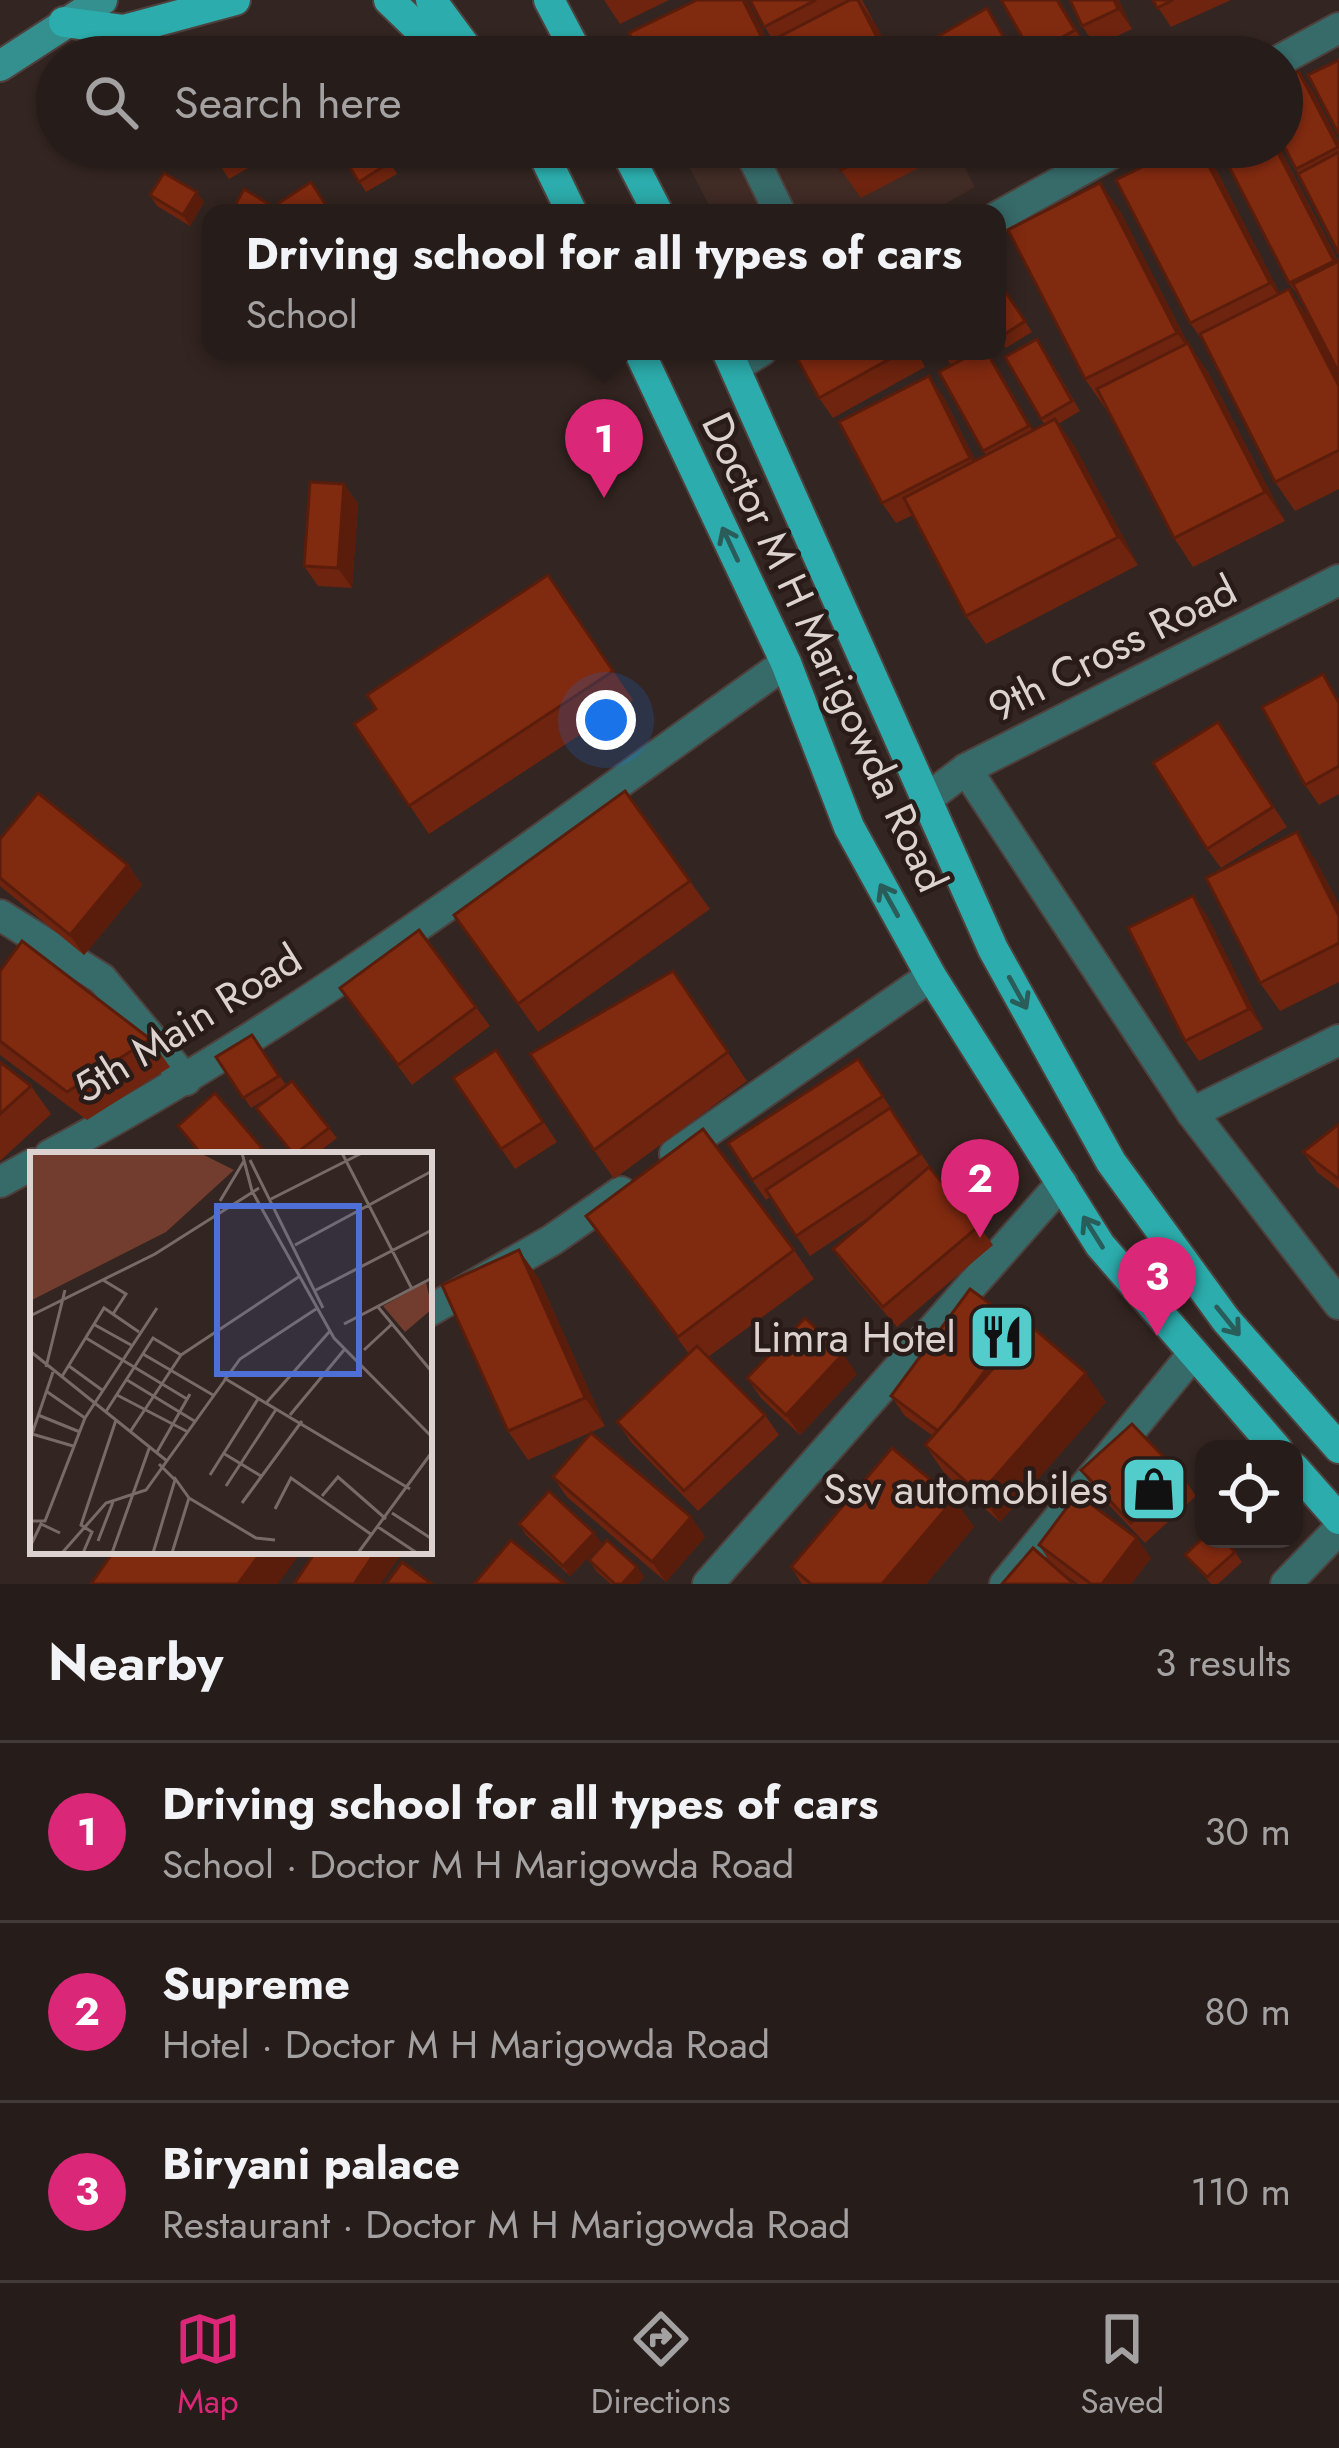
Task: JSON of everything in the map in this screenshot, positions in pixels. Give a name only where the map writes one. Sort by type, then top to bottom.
[{"type":"main road","points":[[44,36],[102,0]]},
{"type":"main road","points":[[64,22],[124,30],[235,0]]},
{"type":"main road","points":[[389,0],[426,36]]},
{"type":"main road","points":[[431,0],[458,36]]},
{"type":"main road","points":[[549,0],[568,36]]},
{"type":"main road","points":[[0,66],[36,41]]},
{"type":"main road","points":[[550,168],[568,204]]},
{"type":"main road","points":[[635,168],[653,204]]},
{"type":"main road","name":"Doctor M H Marigowda Road","points":[[643,360],[786,663],[849,826],[931,976],[1100,1246],[1269,1440]]},
{"type":"main road","name":"Doctor M H Marigowda Road","points":[[743,360],[993,949],[1111,1162],[1226,1320],[1339,1448]]},
{"type":"main road","points":[[1303,1478],[1339,1519]]},
{"type":"street","points":[[1303,48],[1339,28]]},
{"type":"street","points":[[758,168],[776,204]]},
{"type":"street","points":[[1006,212],[1085,168]]},
{"type":"street","name":"9th Cross Road","points":[[928,798],[966,769],[1339,580]]},
{"type":"street","name":"5th Main Road","points":[[55,1152],[186,1080],[366,960],[786,663]]},
{"type":"street","points":[[966,769],[1192,1113],[1339,1304]]},
{"type":"street","points":[[0,915],[102,979],[186,1080]]},
{"type":"street","points":[[432,1309],[551,1240],[931,976]]},
{"type":"street","points":[[1192,1113],[1339,1040]]},
{"type":"street","points":[[0,1181],[30,1166]]},
{"type":"street","points":[[708,1584],[1062,1183]]},
{"type":"street","points":[[1005,1584],[1193,1354]]},
{"type":"street","points":[[1286,1584],[1339,1528]]},
{"type":"shaded area","points":[[690,168],[965,168],[975,187],[945,204],[708,204]]},
{"type":"building","points":[[697,0],[743,0],[761,36],[630,36]]},
{"type":"building","points":[[750,0],[816,0],[764,27]]},
{"type":"building","points":[[858,0],[876,36],[781,36]]},
{"type":"building","points":[[1001,0],[1057,0],[1075,30],[1064,36],[1022,36]]},
{"type":"building","points":[[1070,0],[1114,0],[1118,9],[1082,26]]},
{"type":"building","points":[[987,8],[1003,36],[939,36]]},
{"type":"building","points":[[1339,60],[1339,135],[1308,75]]},
{"type":"building","points":[[1303,80],[1338,147],[1303,165]]},
{"type":"building","points":[[1339,152],[1339,254],[1298,174]]},
{"type":"building","points":[[350,168],[381,168],[359,182]]},
{"type":"building","points":[[1140,168],[1210,168],[1270,283],[1190,323],[1116,180]]},
{"type":"building","points":[[1230,168],[1286,168],[1334,261],[1289,283]]},
{"type":"building","points":[[164,173],[197,192],[183,215],[150,195]]},
{"type":"building","points":[[311,182],[325,204],[280,204]]},
{"type":"building","points":[[1100,183],[1177,333],[1085,379],[1008,230]]},
{"type":"building","points":[[244,189],[269,204],[236,204]]},
{"type":"building","points":[[1339,261],[1339,373],[1293,284]]},
{"type":"building","points":[[1289,289],[1339,386],[1339,450],[1275,482],[1200,334]]},
{"type":"building","points":[[1006,292],[1025,321],[1006,333]]},
{"type":"building","points":[[1037,339],[1072,401],[1041,419],[1006,356]]},
{"type":"building","points":[[1188,343],[1265,492],[1174,538],[1097,389]]},
{"type":"building","points":[[798,360],[888,360],[819,398]]},
{"type":"building","points":[[961,360],[991,360],[1029,426],[983,451],[939,372]]},
{"type":"building","points":[[929,376],[970,458],[882,503],[839,422]]},
{"type":"building","points":[[1055,419],[1118,537],[966,616],[904,498]]},
{"type":"building","points":[[310,482],[344,484],[338,568],[304,566]]},
{"type":"building","points":[[548,575],[613,671],[409,806],[354,724],[376,709],[367,695]]},
{"type":"building","points":[[1323,674],[1339,703],[1339,766],[1305,785],[1262,707]]},
{"type":"building","points":[[1218,722],[1273,807],[1207,849],[1153,763]]},
{"type":"building","points":[[625,791],[690,881],[518,1004],[454,915]]},
{"type":"building","points":[[38,793],[128,865],[70,935],[0,878],[0,839]]},
{"type":"building","points":[[1297,832],[1339,916],[1339,943],[1260,983],[1206,878]]},
{"type":"building","points":[[1193,896],[1249,1009],[1185,1041],[1128,928]]},
{"type":"building","points":[[419,930],[476,1007],[398,1065],[340,988]]},
{"type":"building","points":[[22,941],[150,1039],[67,1092],[0,1041],[0,971]]},
{"type":"building","points":[[673,971],[728,1052],[594,1150],[530,1054]]},
{"type":"building","points":[[252,1035],[279,1076],[243,1098],[216,1057]]},
{"type":"building","points":[[496,1050],[543,1122],[501,1149],[453,1078]]},
{"type":"building","points":[[858,1059],[883,1096],[752,1180],[728,1143]]},
{"type":"building","points":[[0,1062],[31,1086],[0,1114]]},
{"type":"building","points":[[292,1081],[329,1128],[292,1152],[256,1108]]},
{"type":"building","points":[[215,1093],[262,1148],[257,1152],[200,1152],[178,1126]]},
{"type":"building","points":[[890,1108],[920,1154],[796,1236],[766,1190]]},
{"type":"building","points":[[1339,1124],[1339,1179],[1303,1152]]},
{"type":"building","points":[[703,1129],[794,1250],[678,1337],[586,1216]]},
{"type":"building","points":[[929,1167],[979,1226],[883,1307],[833,1249]]},
{"type":"building","points":[[519,1250],[585,1398],[508,1431],[442,1285]]},
{"type":"building","points":[[970,1289],[1019,1325],[938,1431],[891,1396]]},
{"type":"building","points":[[805,1318],[843,1354],[786,1415],[747,1378]]},
{"type":"building","points":[[1031,1326],[1086,1373],[980,1494],[925,1445]]},
{"type":"building","points":[[697,1346],[765,1415],[684,1491],[617,1422]]},
{"type":"building","points":[[1132,1424],[1182,1476],[1131,1523],[1081,1470]]},
{"type":"building","points":[[591,1433],[691,1517],[652,1562],[553,1477]]},
{"type":"building","points":[[892,1448],[954,1499],[882,1584],[811,1584],[791,1567]]},
{"type":"building","points":[[549,1491],[594,1533],[563,1566],[519,1524]]},
{"type":"building","points":[[1077,1494],[1137,1538],[1102,1584],[1091,1584],[1039,1545]]},
{"type":"building","points":[[511,1540],[565,1584],[474,1584]]},
{"type":"building","points":[[607,1540],[637,1567],[622,1584],[615,1584],[589,1560]]},
{"type":"building","points":[[1195,1546],[1235,1552],[1207,1577],[1185,1555]]},
{"type":"building","points":[[1033,1548],[1074,1584],[1002,1584]]},
{"type":"building","points":[[112,1554],[260,1554],[238,1584],[91,1584]]},
{"type":"building","points":[[314,1554],[374,1554],[354,1584],[294,1584]]},
{"type":"building","points":[[402,1562],[432,1584],[386,1584]]},
{"type":"place","name":"Driving school for all types of cars","points":[[604,498]]},
{"type":"place","name":"Supreme","points":[[980,1238]]},
{"type":"place","name":"Biryani palace","points":[[1157,1336]]},
{"type":"place","name":"Limra Hotel","points":[[1002,1337]]},
{"type":"place","name":"Ssv automobiles","points":[[1154,1489]]}]
